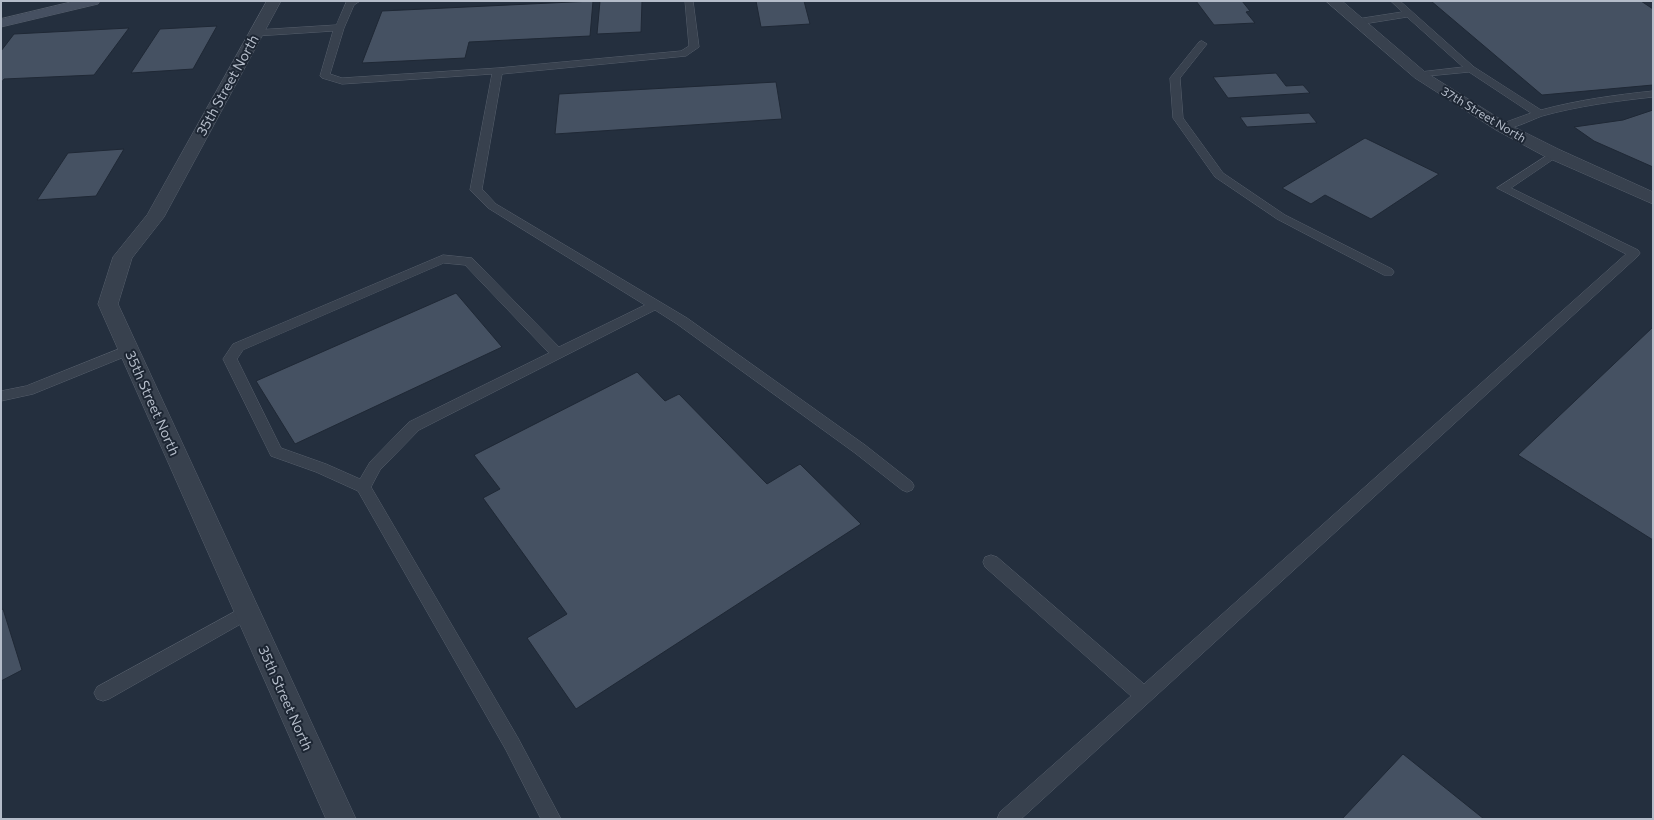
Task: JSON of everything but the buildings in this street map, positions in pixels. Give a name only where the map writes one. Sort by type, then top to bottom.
[{"type":"main road","points":[[1,22],[93,1]]},
{"type":"street","name":"35th Street North","points":[[274,1],[155,217],[123,257],[108,304],[341,819]]},
{"type":"street","name":"37th Street North","points":[[1333,1],[1420,75],[1502,127],[1554,154],[1653,199]]},
{"type":"lane","points":[[356,1],[350,3],[339,28],[325,76],[342,81],[498,71],[683,54],[694,47],[689,1]]},
{"type":"lane","points":[[1396,1],[1472,69],[1538,113]]},
{"type":"lane","points":[[1357,22],[1410,14]]},
{"type":"lane","points":[[256,33],[339,28]]},
{"type":"lane","points":[[1202,44],[1176,78],[1178,118],[1219,175],[1281,217],[1388,272]]},
{"type":"lane","points":[[1420,75],[1472,69]]},
{"type":"lane","points":[[498,71],[476,190],[492,206],[682,322],[860,449],[907,486]]},
{"type":"lane","points":[[1502,127],[1538,113],[1568,106],[1653,94]]},
{"type":"lane","points":[[1008,819],[1143,695],[1634,253],[1503,188],[1554,154]]},
{"type":"lane","points":[[551,819],[512,744],[363,487],[322,468],[276,452],[230,359],[238,347],[443,259],[468,261],[558,354]]},
{"type":"lane","points":[[363,487],[375,466],[414,426],[655,305]]},
{"type":"lane","points":[[1,396],[28,391],[129,350]]},
{"type":"lane","points":[[991,562],[1143,695]]},
{"type":"lane","points":[[103,693],[247,612]]}]
